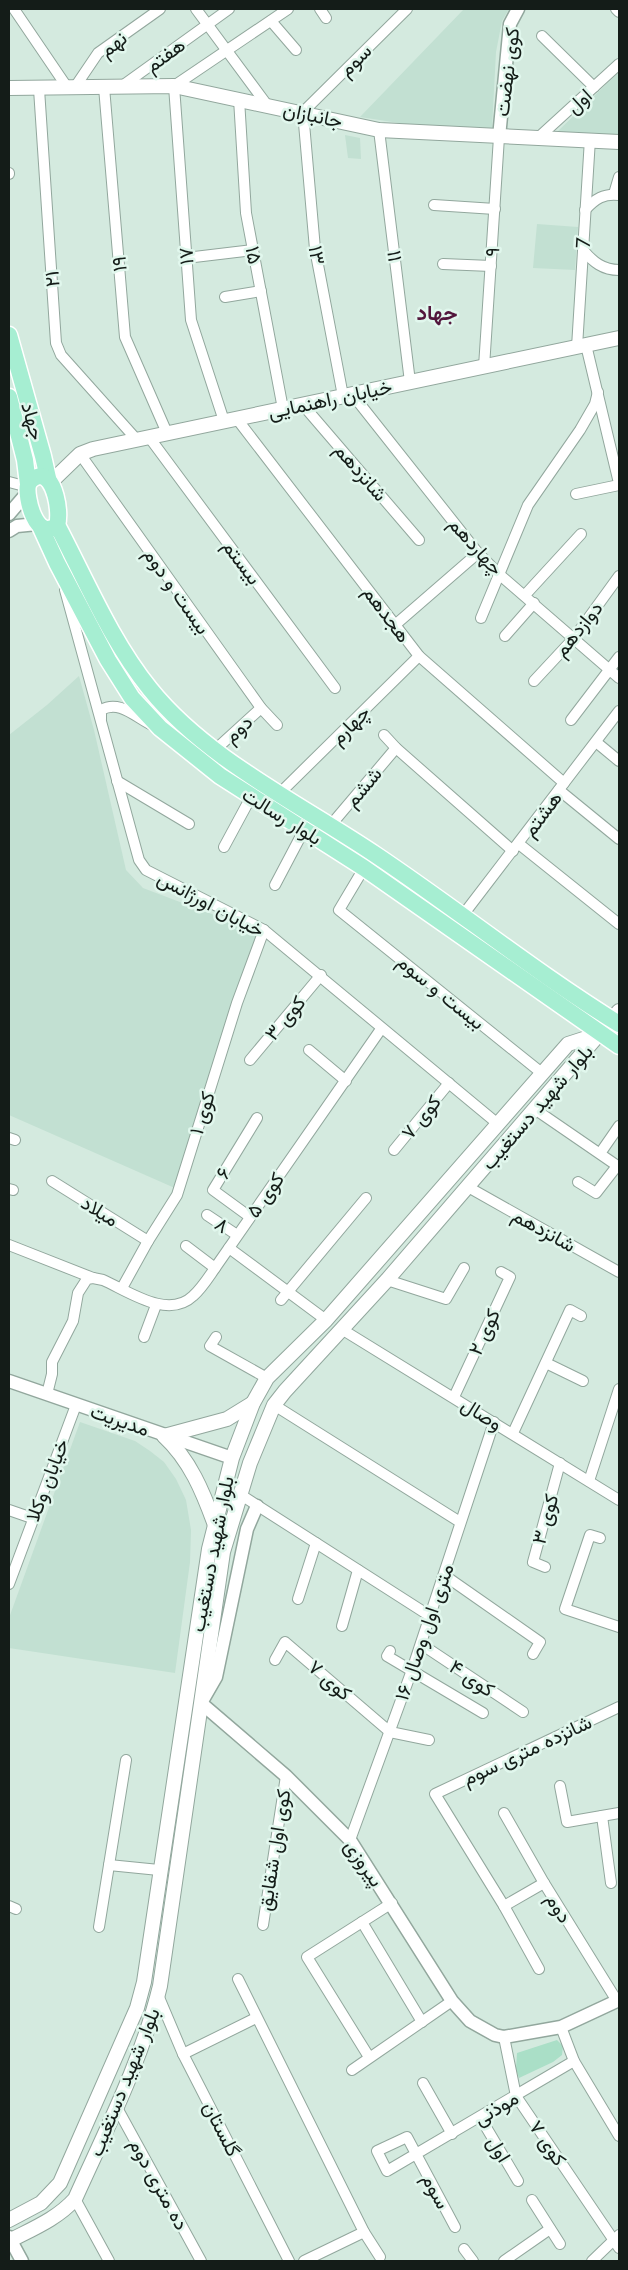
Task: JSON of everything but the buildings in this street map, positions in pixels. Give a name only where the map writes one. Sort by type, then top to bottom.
[{"type":"main road","name":"جانبازان","points":[[9,88],[174,86],[303,112],[379,130],[452,130],[499,137],[590,139],[619,142]]},
{"type":"main road","name":"جهاد","points":[[9,335],[44,456],[59,517],[57,525]]},
{"type":"main road","name":"خیابان راهنمایی","points":[[50,480],[80,454],[93,449],[619,338]]},
{"type":"main road","name":"جهاد","points":[[9,397],[25,460],[28,487],[39,526]]},
{"type":"main road","points":[[25,460],[37,463],[44,456]]},
{"type":"main road","points":[[28,487],[36,477],[45,476],[50,480]]},
{"type":"main road","points":[[39,526],[48,530],[57,525]]},
{"type":"main road","name":"بلوار رسالت","points":[[57,525],[123,651],[144,682],[174,715],[231,762],[374,854],[463,916],[617,1018]]},
{"type":"main road","name":"بلوار رسالت","points":[[39,526],[108,660],[132,698],[160,728],[220,776],[250,797],[364,868],[619,1046]]},
{"type":"main road","points":[[220,776],[231,762]]},
{"type":"main road","points":[[364,868],[374,854]]},
{"type":"main road","points":[[600,1034],[617,1018]]},
{"type":"main road","name":"بلوار شهید دستغیب","points":[[9,2220],[41,2203],[60,2182],[138,2008],[144,1982],[159,1870],[209,1549],[232,1458],[253,1403],[267,1378],[326,1320],[568,1044],[600,1034]]},
{"type":"main road","name":"بلوار شهید دستغیب","points":[[9,2239],[50,2220],[75,2199],[152,2019],[158,1996],[223,1552],[250,1464],[274,1405],[284,1391],[343,1330],[387,1280],[600,1034]]},
{"type":"main road","points":[[326,1320],[343,1330]]},
{"type":"main road","points":[[164,1436],[227,1419],[253,1403]]},
{"type":"main road","points":[[164,1436],[177,1448],[192,1470],[204,1495],[214,1525]]},
{"type":"main road","points":[[232,1458],[250,1464]]},
{"type":"street","points":[[14,9],[71,87]]},
{"type":"street","name":"نهم","points":[[71,87],[98,53],[160,9]]},
{"type":"street","points":[[196,9],[267,105]]},
{"type":"street","name":"هفتم","points":[[122,86],[228,9]]},
{"type":"street","points":[[174,86],[288,9]]},
{"type":"street","name":"سوم","points":[[303,112],[407,9]]},
{"type":"street","name":"کوی نهضت","points":[[499,137],[506,22],[518,9]]},
{"type":"street","points":[[616,9],[619,12]]},
{"type":"street","points":[[271,22],[296,50]]},
{"type":"street","points":[[542,36],[594,87]]},
{"type":"street","name":"اول","points":[[539,137],[619,64]]},
{"type":"street","name":"۱۷","points":[[174,86],[190,320],[230,420]]},
{"type":"street","name":"۱۹","points":[[104,87],[125,337],[167,433]]},
{"type":"street","name":"۲۱","points":[[39,89],[56,343],[61,355],[143,438]]},
{"type":"street","name":"۱۵","points":[[239,99],[246,212],[283,409]]},
{"type":"street","name":"۱۳","points":[[303,112],[315,249],[348,395]]},
{"type":"street","name":"۱۱","points":[[379,130],[410,382]]},
{"type":"street","name":"۹","points":[[484,366],[499,137]]},
{"type":"street","name":"7","points":[[582,346],[583,250],[590,139]]},
{"type":"street","points":[[585,210],[594,200],[616,194],[619,177]]},
{"type":"street","points":[[434,205],[495,208]]},
{"type":"street","points":[[186,258],[253,250]]},
{"type":"street","points":[[583,250],[593,262],[604,268],[619,270]]},
{"type":"street","points":[[443,264],[491,266]]},
{"type":"street","points":[[225,296],[261,291]]},
{"type":"street","points":[[576,494],[619,484],[598,392],[582,346]]},
{"type":"street","points":[[481,618],[528,505],[580,430],[596,404],[598,392]]},
{"type":"street","name":"چهاردهم","points":[[348,395],[478,553],[500,575],[619,678]]},
{"type":"street","name":"شانزدهم","points":[[303,404],[419,540]]},
{"type":"street","name":"هجدهم","points":[[230,420],[419,656],[619,839]]},
{"type":"street","name":"بیستم","points":[[143,438],[335,688]]},
{"type":"street","name":"بیست و دوم","points":[[80,454],[261,708],[277,725]]},
{"type":"street","points":[[9,482],[28,487],[9,514]]},
{"type":"street","points":[[9,531],[17,526],[39,526]]},
{"type":"street","points":[[525,595],[581,534]]},
{"type":"street","points":[[395,625],[478,553]]},
{"type":"street","name":"خیابان اورژانس","points":[[57,563],[139,860],[146,870],[264,930],[498,1124]]},
{"type":"street","name":"دوازدهم","points":[[534,681],[574,638],[619,576]]},
{"type":"street","points":[[505,636],[534,603]]},
{"type":"street","name":"چهارم","points":[[280,794],[419,656]]},
{"type":"street","points":[[572,720],[619,657]]},
{"type":"street","points":[[101,723],[101,710],[108,706],[118,706],[160,728]]},
{"type":"street","name":"دوم","points":[[215,750],[261,708]]},
{"type":"street","name":"هشتم","points":[[463,916],[619,711]]},
{"type":"street","points":[[384,735],[396,748],[516,847],[619,924]]},
{"type":"street","points":[[596,742],[619,761]]},
{"type":"street","name":"ششم","points":[[330,826],[396,748]]},
{"type":"street","points":[[118,781],[189,824]]},
{"type":"street","points":[[224,847],[250,797]]},
{"type":"street","points":[[276,885],[304,830]]},
{"type":"street","name":"بیست و سوم","points":[[364,868],[340,910],[543,1074]]},
{"type":"street","name":"کوی ۱","points":[[122,1288],[148,1241],[177,1195],[237,1003],[264,930]]},
{"type":"street","name":"کوی ۳","points":[[250,1060],[321,976]]},
{"type":"street","name":"کوی ۵","points":[[156,1305],[173,1305],[192,1298],[382,1029]]},
{"type":"street","points":[[308,1050],[346,1081]]},
{"type":"street","name":"کوی ۷","points":[[394,1150],[449,1083]]},
{"type":"street","points":[[536,1110],[600,1152],[618,1167],[596,1193],[578,1182]]},
{"type":"street","name":"۶","points":[[250,1217],[213,1190],[256,1118]]},
{"type":"street","points":[[600,1152],[619,1126]]},
{"type":"street","name":"میلاد","points":[[52,1181],[148,1241]]},
{"type":"street","name":"شانزدهم","points":[[468,1187],[619,1272]]},
{"type":"street","points":[[281,1300],[366,1198]]},
{"type":"street","name":"۸","points":[[208,1215],[237,1235]]},
{"type":"street","points":[[9,1245],[122,1288],[156,1305],[144,1337]]},
{"type":"street","points":[[186,1246],[215,1268]]},
{"type":"street","points":[[229,1248],[326,1320]]},
{"type":"street","points":[[387,1280],[446,1299],[464,1268]]},
{"type":"street","name":"کوی ۲","points":[[454,1397],[510,1277],[501,1272]]},
{"type":"street","points":[[47,1394],[52,1374],[52,1362],[73,1321],[78,1293],[86,1279],[94,1278]]},
{"type":"street","points":[[513,1433],[570,1310],[581,1316]]},
{"type":"street","name":"وصال","points":[[343,1330],[619,1500]]},
{"type":"street","points":[[216,1337],[210,1346],[267,1378]]},
{"type":"street","points":[[546,1363],[583,1381]]},
{"type":"street","name":"مدیریت","points":[[9,1381],[232,1458]]},
{"type":"street","points":[[589,1481],[619,1389]]},
{"type":"street","name":"خیابان وکلا","points":[[9,1584],[32,1518],[76,1405]]},
{"type":"street","points":[[274,1405],[460,1522]]},
{"type":"street","name":"۱۶ متری اول وصال","points":[[350,1840],[421,1644],[494,1422]]},
{"type":"street","name":"کوی ۳","points":[[545,1567],[533,1562],[560,1463]]},
{"type":"street","points":[[241,1495],[430,1616]]},
{"type":"street","points":[[201,1703],[216,1677],[247,1528],[257,1506]]},
{"type":"street","points":[[9,1510],[32,1518]]},
{"type":"street","points":[[600,1538],[590,1535],[565,1609],[619,1626]]},
{"type":"street","points":[[298,1599],[316,1543]]},
{"type":"street","points":[[342,1626],[358,1570]]},
{"type":"street","points":[[444,1575],[540,1642],[532,1654]]},
{"type":"street","name":"کوی ۷","points":[[274,1660],[285,1642],[390,1732]]},
{"type":"street","name":"کوی ۴","points":[[421,1644],[523,1712]]},
{"type":"street","points":[[390,1651],[386,1656],[483,1713]]},
{"type":"street","name":"پیروزی","points":[[201,1703],[286,1776],[350,1840],[392,1903],[452,2001],[470,2021],[495,2035],[504,2037]]},
{"type":"street","name":"شانزده متری سوم","points":[[504,1906],[435,1794],[619,1707]]},
{"type":"street","points":[[390,1732],[430,1740]]},
{"type":"street","points":[[99,1926],[126,1760]]},
{"type":"street","name":"کوی اول شقایق","points":[[263,1925],[286,1776]]},
{"type":"street","points":[[560,1786],[567,1822],[619,1813]]},
{"type":"street","name":"دوم","points":[[504,1812],[544,1883],[618,2000]]},
{"type":"street","points":[[602,1816],[612,1883]]},
{"type":"street","points":[[109,1865],[159,1870]]},
{"type":"street","points":[[539,1969],[504,1906],[544,1883]]},
{"type":"street","points":[[369,2058],[307,1957],[392,1903]]},
{"type":"street","points":[[362,1922],[422,2022]]},
{"type":"street","points":[[238,1979],[364,2232],[380,2257]]},
{"type":"street","name":"گلستان","points":[[158,1996],[184,2054],[289,2261]]},
{"type":"street","points":[[504,2037],[562,2028],[618,2000]]},
{"type":"street","points":[[352,2070],[452,2001]]},
{"type":"street","points":[[184,2054],[256,2018]]},
{"type":"street","points":[[562,2028],[574,2061],[619,2136]]},
{"type":"street","name":"کوی ۷","points":[[504,2037],[516,2096],[616,2237],[619,2248]]},
{"type":"street","name":"موذنی","points":[[417,2155],[574,2061]]},
{"type":"street","points":[[423,2083],[452,2134]]},
{"type":"street","name":"ده متری دوم","points":[[116,2106],[201,2261]]},
{"type":"street","name":"اول","points":[[480,2117],[518,2181]]},
{"type":"street","name":"سوم","points":[[417,2155],[455,2227]]},
{"type":"street","points":[[75,2199],[109,2261]]},
{"type":"street","points":[[532,2200],[560,2244]]},
{"type":"street","points":[[504,2261],[550,2229]]},
{"type":"street","points":[[304,2261],[364,2232]]},
{"type":"street","points":[[592,2261],[616,2237]]},
{"type":"street","points":[[9,2239],[22,2261]]},
{"type":"street","points":[[464,2249],[473,2261]]},
{"type":"shaded area","points":[[464,9],[509,9],[502,21],[496,52],[492,128],[412,125],[360,117]]},
{"type":"shaded area","points":[[619,72],[619,137],[557,132]]},
{"type":"shaded area","points":[[345,135],[360,138],[361,159],[348,158]]},
{"type":"shaded area","points":[[537,224],[578,227],[575,270],[533,268]]},
{"type":"shaded area","points":[[79,676],[94,730],[126,870],[143,888],[238,924],[256,936],[177,1189],[9,1115],[9,735],[47,705]]},
{"type":"shaded area","points":[[80,1422],[135,1441],[150,1451],[164,1462],[176,1479],[186,1500],[191,1530],[190,1562],[175,1673],[9,1648],[9,1618]]},
{"type":"green space","points":[[557,2040],[563,2046],[562,2055],[553,2062],[519,2078],[516,2069],[517,2053]]},
{"type":"district","name":"جهاد","points":[[437,313]]}]
